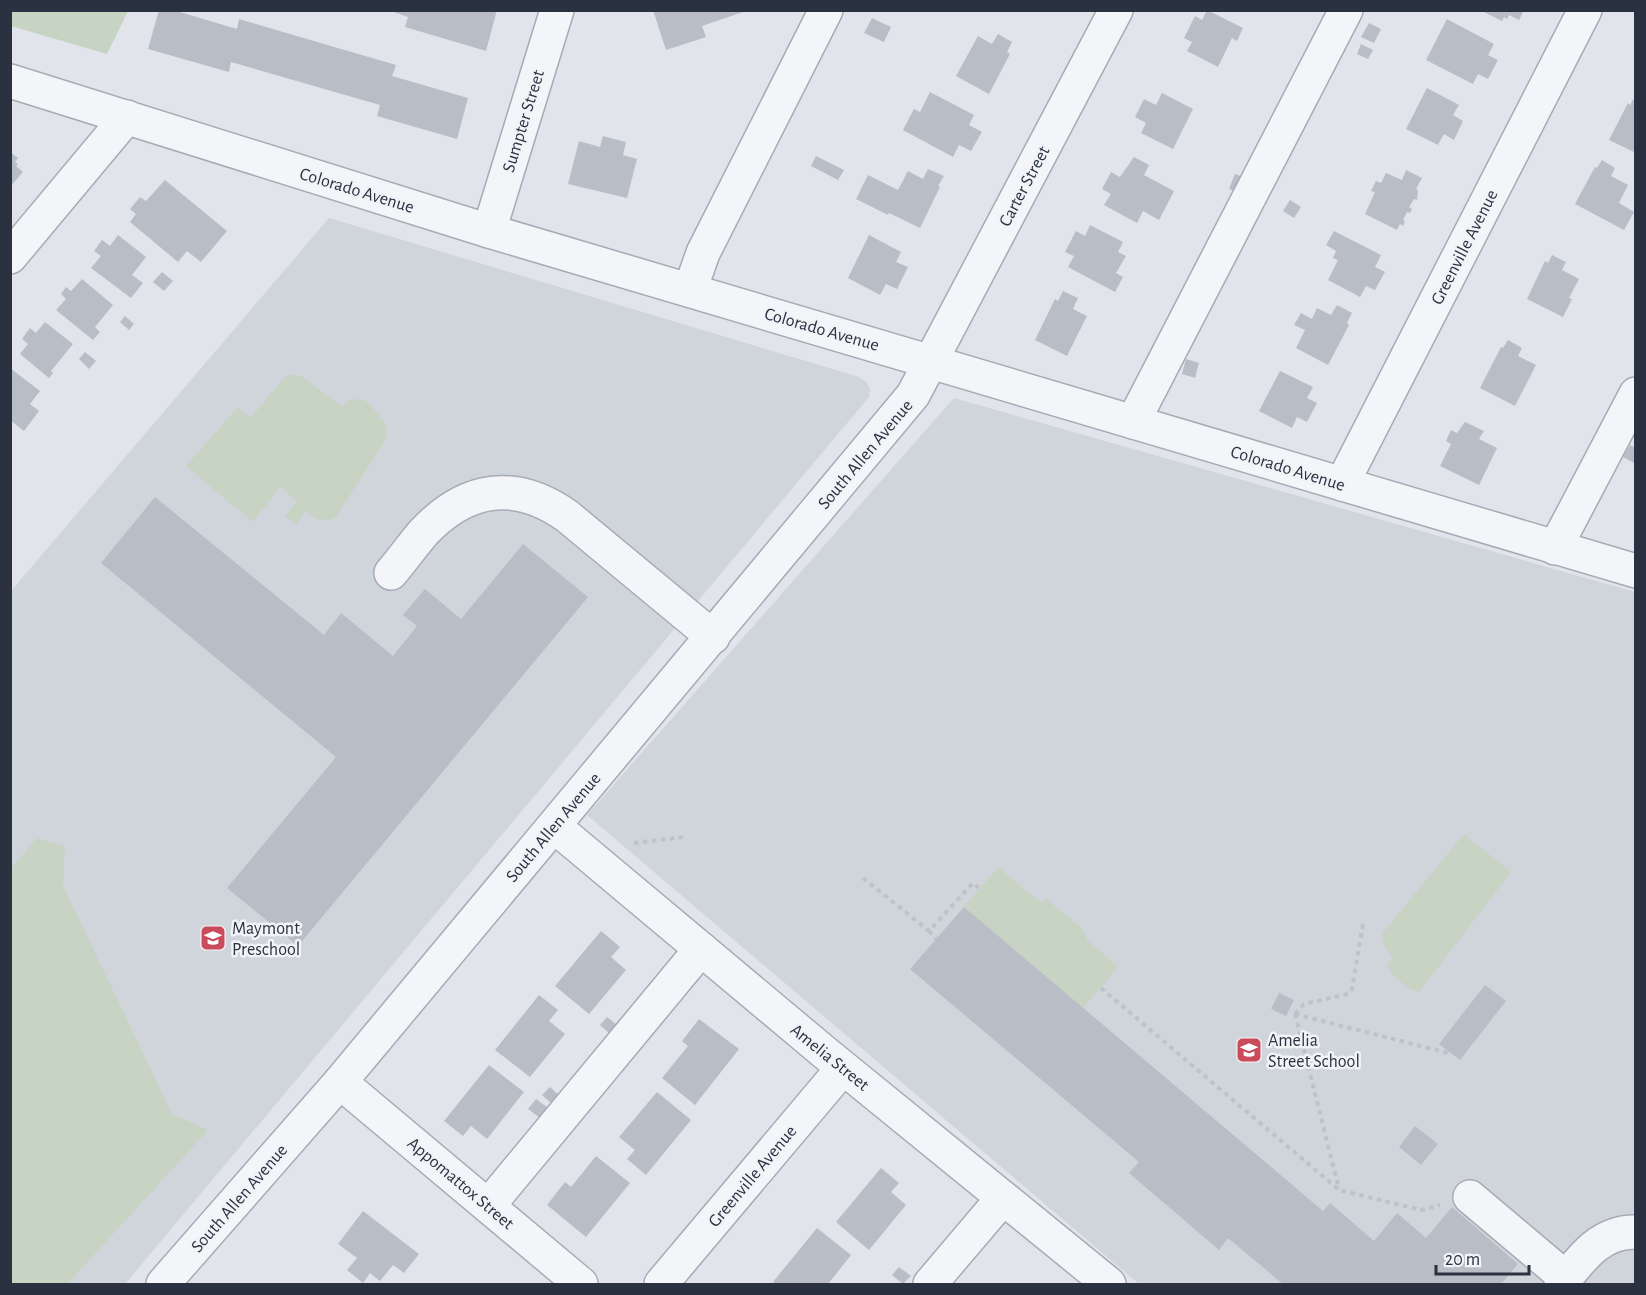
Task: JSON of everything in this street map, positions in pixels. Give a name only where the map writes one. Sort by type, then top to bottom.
[{"type":"street","name":"Sumpter Street","points":[[489,231],[557,10]]},
{"type":"street","points":[[690,290],[703,253],[826,10]]},
{"type":"street","name":"Carter Street","points":[[932,362],[1116,10]]},
{"type":"street","points":[[1133,422],[1346,10]]},
{"type":"street","name":"Greenville Avenue","points":[[1342,484],[1586,10]]},
{"type":"street","name":"Colorado Avenue","points":[[10,81],[489,231],[1635,571]]},
{"type":"street","points":[[10,257],[127,117]]},
{"type":"street","name":"South Allen Avenue","points":[[163,1284],[340,1082],[713,637],[914,395],[932,362]]},
{"type":"street","points":[[1555,548],[1635,394]]},
{"type":"street","points":[[391,573],[424,533],[447,512],[476,496],[499,492],[527,495],[549,503],[567,516],[713,637]]},
{"type":"street","name":"Amelia Street","points":[[554,826],[843,1068],[1109,1284]]},
{"type":"street","points":[[488,1206],[701,950]]},
{"type":"street","name":"Greenville Avenue","points":[[661,1284],[843,1068]]},
{"type":"street","name":"Appomattox Street","points":[[340,1082],[581,1284]]},
{"type":"street","points":[[1470,1197],[1564,1281],[1591,1248],[1607,1237],[1635,1232]]},
{"type":"street","points":[[930,1284],[1003,1198]]},
{"type":"path","points":[[634,843],[683,837]]},
{"type":"path","points":[[863,878],[936,939]]},
{"type":"path","points":[[929,931],[973,884],[979,888]]},
{"type":"path","points":[[1296,1014],[1304,1004],[1348,994],[1352,989],[1363,924]]},
{"type":"path","points":[[1101,987],[1340,1190],[1421,1209],[1470,1197]]},
{"type":"path","points":[[1296,1014],[1452,1054]]},
{"type":"path","points":[[1296,1014],[1340,1190]]},
{"type":"shaded area","name":"Maymont Preschool","points":[[329,218],[859,377],[870,389],[869,397],[125,1284],[11,1284],[11,591]]},
{"type":"shaded area","name":"Amelia Street School","points":[[954,398],[1635,592],[1635,1284],[1139,1284],[587,815]]},
{"type":"green space","points":[[10,11],[128,11],[107,54],[11,26]]},
{"type":"green space","points":[[291,374],[301,376],[343,407],[346,401],[358,399],[368,402],[384,422],[387,430],[385,441],[335,518],[320,519],[306,511],[296,524],[285,516],[297,501],[280,487],[253,522],[186,466],[238,407],[251,418],[283,379]]},
{"type":"green space","points":[[1464,834],[1511,872],[1419,992],[1396,978],[1387,965],[1393,958],[1384,946],[1382,934]]},
{"type":"green space","points":[[37,838],[65,846],[63,886],[172,1114],[208,1130],[67,1284],[11,1284],[11,869]]},
{"type":"green space","points":[[998,867],[1041,903],[1046,899],[1083,929],[1087,940],[1118,967],[1083,1008],[964,907]]},
{"type":"building","points":[[159,10],[173,10],[237,29],[239,19],[396,65],[392,76],[468,98],[457,139],[377,116],[380,105],[231,62],[229,72],[148,49]]},
{"type":"building","points":[[388,10],[497,10],[486,51],[405,27],[408,17]]},
{"type":"building","points":[[653,10],[746,11],[702,26],[706,37],[666,50]]},
{"type":"building","points":[[1207,10],[1243,28],[1237,41],[1232,38],[1218,67],[1187,51],[1192,42],[1184,38],[1195,16],[1202,20]]},
{"type":"building","points":[[1480,10],[1524,10],[1519,20],[1509,15],[1502,21]]},
{"type":"building","points":[[872,18],[891,27],[884,42],[864,33]]},
{"type":"building","points":[[1447,19],[1494,44],[1488,55],[1498,60],[1488,79],[1478,74],[1473,84],[1426,60]]},
{"type":"building","points":[[1369,23],[1381,29],[1374,43],[1361,37]]},
{"type":"building","points":[[998,34],[1012,42],[1007,52],[1010,54],[989,94],[956,76],[978,36],[992,44]]},
{"type":"building","points":[[1361,44],[1373,50],[1368,59],[1357,54]]},
{"type":"building","points":[[1427,88],[1459,105],[1453,115],[1463,121],[1454,140],[1444,134],[1438,145],[1406,129]]},
{"type":"building","points":[[930,92],[974,115],[969,125],[982,132],[971,151],[959,145],[953,157],[903,130],[914,109],[920,112]]},
{"type":"building","points":[[1162,93],[1193,109],[1173,149],[1141,133],[1146,123],[1135,117],[1144,99],[1156,105]]},
{"type":"building","points":[[1636,95],[1636,153],[1609,140],[1628,103],[1630,105]]},
{"type":"building","points":[[603,136],[626,142],[623,155],[637,159],[627,198],[568,184],[579,141],[600,147]]},
{"type":"building","points":[[10,152],[18,158],[15,162],[18,164],[16,166],[23,172],[10,187]]},
{"type":"building","points":[[816,156],[844,170],[838,180],[811,166]]},
{"type":"building","points":[[1134,157],[1149,165],[1144,175],[1174,191],[1159,220],[1143,211],[1137,223],[1104,205],[1111,194],[1102,189],[1111,172],[1120,177]]},
{"type":"building","points":[[1602,160],[1615,168],[1611,176],[1628,185],[1619,203],[1634,212],[1624,230],[1575,204],[1595,167],[1597,168]]},
{"type":"building","points":[[928,169],[944,176],[920,228],[856,199],[868,175],[898,190],[908,171],[923,179]]},
{"type":"building","points":[[1406,170],[1422,178],[1416,189],[1418,190],[1417,200],[1414,199],[1409,207],[1412,209],[1410,213],[1407,212],[1403,220],[1405,221],[1403,226],[1400,224],[1397,230],[1365,214],[1375,192],[1371,191],[1376,181],[1381,183],[1386,173],[1402,180]]},
{"type":"building","points":[[1235,174],[1249,179],[1243,195],[1229,189]]},
{"type":"building","points":[[165,180],[227,231],[201,262],[187,251],[178,262],[130,222],[136,214],[130,209],[140,197],[146,201]]},
{"type":"building","points":[[1290,200],[1301,207],[1294,218],[1283,211]]},
{"type":"building","points":[[1090,225],[1123,242],[1118,252],[1126,256],[1116,273],[1123,277],[1115,292],[1068,267],[1074,256],[1065,252],[1076,231],[1085,236]]},
{"type":"building","points":[[1334,231],[1381,255],[1375,267],[1385,272],[1375,290],[1366,286],[1360,297],[1328,280],[1338,260],[1333,258],[1336,251],[1326,245]]},
{"type":"building","points":[[118,235],[146,257],[132,275],[143,283],[131,298],[91,268],[101,256],[94,251],[102,240],[110,246]]},
{"type":"building","points":[[869,235],[901,252],[896,262],[908,267],[897,289],[886,284],[880,295],[848,278]]},
{"type":"building","points":[[1552,255],[1566,262],[1562,270],[1579,279],[1569,298],[1572,299],[1563,317],[1527,299],[1545,261],[1548,263]]},
{"type":"building","points":[[162,272],[173,281],[164,291],[153,282]]},
{"type":"building","points":[[82,279],[113,305],[95,327],[100,332],[93,340],[56,310],[66,299],[61,294],[66,287],[71,291]]},
{"type":"building","points":[[1063,291],[1078,298],[1073,309],[1087,316],[1067,356],[1035,340],[1055,299],[1058,301]]},
{"type":"building","points":[[1337,305],[1352,313],[1347,323],[1349,325],[1328,365],[1296,348],[1305,330],[1294,325],[1301,313],[1312,319],[1317,308],[1331,315]]},
{"type":"building","points":[[125,316],[134,324],[129,330],[120,322]]},
{"type":"building","points":[[45,322],[73,344],[51,371],[53,373],[49,378],[20,354],[28,344],[22,339],[30,328],[36,333]]},
{"type":"building","points":[[1508,340],[1522,348],[1518,356],[1536,365],[1515,406],[1480,388],[1501,347],[1503,348]]},
{"type":"building","points":[[85,352],[96,361],[89,369],[79,359]]},
{"type":"building","points":[[1186,359],[1199,363],[1195,378],[1182,374]]},
{"type":"building","points":[[10,368],[40,391],[30,404],[39,411],[24,431],[10,420]]},
{"type":"building","points":[[1280,371],[1313,387],[1307,398],[1317,403],[1307,422],[1297,417],[1292,428],[1259,411]]},
{"type":"building","points":[[1465,422],[1484,431],[1479,439],[1497,448],[1479,485],[1440,466],[1451,444],[1446,441],[1451,430],[1457,433]]},
{"type":"building","points":[[1630,445],[1636,448],[1636,464],[1623,457]]},
{"type":"building","points":[[155,497],[324,635],[341,613],[393,656],[417,626],[403,615],[425,589],[461,619],[523,544],[588,597],[298,946],[227,888],[336,757],[101,563]]},
{"type":"building","points":[[964,907],[1323,1211],[1330,1203],[1374,1241],[1397,1213],[1426,1238],[1452,1207],[1518,1264],[1501,1284],[1283,1284],[1228,1238],[1219,1250],[1129,1173],[1139,1162],[910,969]]},
{"type":"building","points":[[601,931],[620,947],[611,957],[626,970],[589,1014],[555,986]]},
{"type":"building","points":[[1485,985],[1506,1001],[1460,1060],[1439,1044]]},
{"type":"building","points":[[1279,993],[1294,1000],[1286,1016],[1271,1009]]},
{"type":"building","points":[[539,995],[558,1010],[549,1021],[565,1034],[530,1077],[495,1050]]},
{"type":"building","points":[[607,1017],[617,1025],[609,1033],[600,1025]]},
{"type":"building","points":[[699,1019],[739,1049],[695,1105],[662,1078],[688,1046],[682,1041]]},
{"type":"building","points":[[489,1065],[524,1092],[487,1139],[471,1126],[463,1136],[444,1121]]},
{"type":"building","points":[[550,1087],[561,1097],[553,1105],[542,1095]]},
{"type":"building","points":[[657,1092],[691,1120],[646,1175],[627,1159],[635,1150],[619,1137]]},
{"type":"building","points":[[536,1099],[551,1110],[544,1121],[528,1109]]},
{"type":"building","points":[[1415,1126],[1438,1144],[1421,1165],[1399,1147]]},
{"type":"building","points":[[596,1156],[630,1183],[586,1237],[547,1205],[565,1182],[571,1187]]},
{"type":"building","points":[[881,1168],[899,1183],[891,1192],[906,1205],[869,1250],[836,1222]]},
{"type":"building","points":[[363,1211],[419,1254],[404,1273],[393,1265],[380,1281],[370,1273],[363,1283],[347,1270],[357,1258],[338,1244]]},
{"type":"building","points":[[817,1228],[851,1255],[828,1284],[776,1284],[773,1282]]},
{"type":"building","points":[[899,1267],[911,1276],[903,1284],[892,1275]]},
{"type":"place","name":"Maymont Preschool","points":[[213,938]]},
{"type":"place","name":"Amelia Street School","points":[[1249,1050]]}]
